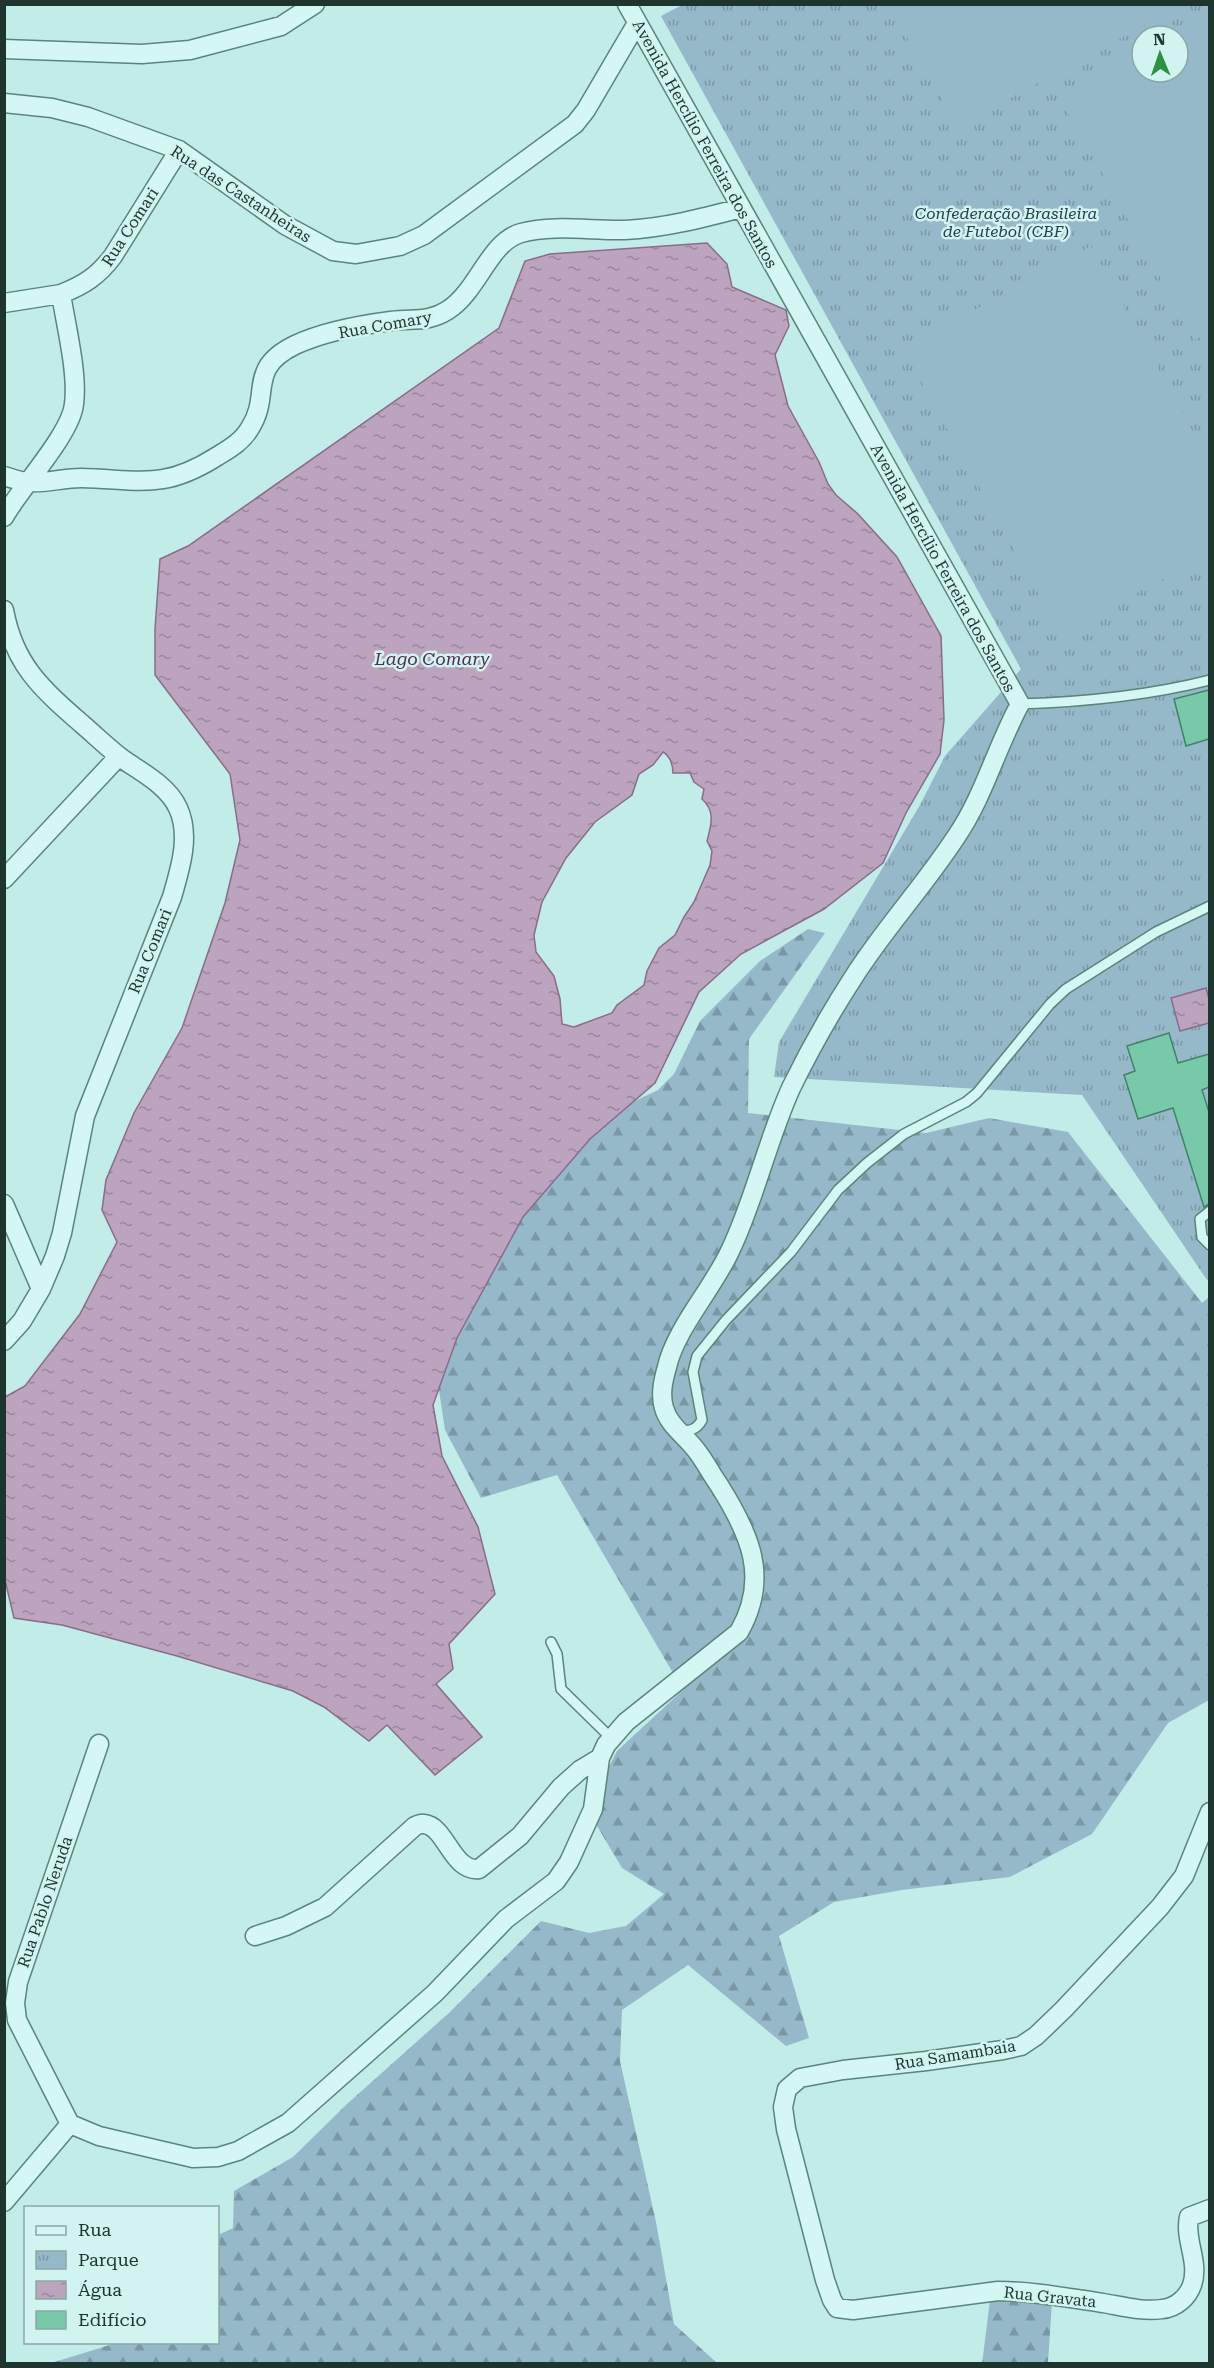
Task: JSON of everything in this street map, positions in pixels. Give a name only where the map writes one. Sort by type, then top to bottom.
[{"type":"street","points":[[4,49],[142,54],[190,50],[281,26],[315,4]]},
{"type":"street","name":"Rua das Castanheiras","points":[[4,103],[52,108],[109,123],[179,150],[285,225],[333,251],[356,254],[400,246],[439,226],[575,124],[586,110],[634,10]]},
{"type":"street","name":"Avenida Hercílio Ferreira dos Santos","points":[[70,2124],[99,2136],[194,2158],[218,2157],[238,2151],[288,2123],[435,1993],[506,1919],[556,1881],[569,1862],[593,1809],[600,1758],[611,1737],[626,1722],[739,1632],[748,1615],[754,1594],[751,1544],[735,1510],[696,1449],[678,1431],[664,1410],[662,1391],[667,1365],[674,1346],[730,1252],[791,1089],[853,978],[956,837],[975,807],[991,773],[1000,745],[1020,705],[741,208],[634,10]]},
{"type":"street","name":"Rua Comari","points":[[4,303],[61,294],[81,286],[101,272],[179,150]]},
{"type":"street","name":"Rua Comary","points":[[27,483],[81,478],[146,482],[166,479],[206,463],[239,442],[250,428],[256,416],[264,370],[272,360],[295,345],[320,337],[394,321],[419,321],[445,312],[460,302],[505,240],[521,233],[544,230],[625,230],[658,227],[741,208]]},
{"type":"street","points":[[4,517],[69,421],[74,404],[73,376],[61,294]]},
{"type":"street","points":[[4,476],[27,483]]},
{"type":"street","name":"Rua Comari","points":[[4,610],[9,634],[30,674],[52,697],[119,756],[164,788],[172,797],[181,819],[184,848],[172,897],[85,1116],[62,1233],[55,1256],[41,1289],[22,1321],[4,1341]]},
{"type":"street","points":[[4,879],[119,756]]},
{"type":"street","points":[[4,1204],[41,1289]]},
{"type":"street","name":"Rua Pablo Neruda","points":[[70,2124],[17,2020],[15,2003],[18,1982],[99,1744]]},
{"type":"street","points":[[255,1936],[286,1926],[325,1907],[415,1826],[424,1823],[433,1827],[462,1863],[473,1870],[479,1869],[520,1836],[561,1787],[580,1770],[600,1758]]},
{"type":"street","name":"Rua Samambaia","points":[[825,2280],[786,2129],[783,2107],[787,2089],[800,2078],[843,2070],[926,2061],[1021,2046],[1036,2036],[1064,2009],[1160,1907],[1184,1876],[1209,1812]]},
{"type":"street","points":[[4,2202],[70,2124]]},
{"type":"street","name":"Rua Gravata","points":[[825,2280],[837,2308],[853,2310],[998,2291],[1019,2291],[1126,2307],[1163,2309],[1177,2304],[1188,2294],[1193,2282],[1194,2263],[1186,2228],[1189,2217],[1209,2209]]},
{"type":"lane","points":[[1020,705],[1088,702],[1167,691],[1209,680]]},
{"type":"lane","points":[[678,1431],[690,1431],[699,1426],[702,1420],[693,1371],[697,1356],[726,1320],[791,1252],[838,1190],[904,1134],[966,1102],[977,1093],[1050,1004],[1066,989],[1156,932],[1209,906]]},
{"type":"lane","points":[[1209,1211],[1200,1219],[1202,1237],[1209,1245]]},
{"type":"lane","points":[[551,1642],[557,1654],[561,1689],[611,1737]]},
{"type":"green space","name":"Confederação Brasileira de Futebol (CBF)","points":[[684,4],[1209,5],[1210,1278],[1207,1280],[1082,1095],[774,1077],[779,1042],[920,805],[945,756],[1021,669],[661,16]]},
{"type":"green space","points":[[889,5],[1182,5],[1147,24],[1130,24],[1130,33],[957,127]]},
{"type":"green space","points":[[1209,11],[1210,332],[1195,340],[1058,94],[1130,55],[1130,84],[1190,84],[1190,24],[1186,24]]},
{"type":"green space","points":[[1091,246],[1209,461],[1209,554],[1061,634],[903,349]]},
{"type":"green space","points":[[808,929],[825,933],[749,1039],[748,1113],[926,1133],[989,1118],[1068,1132],[1202,1303],[1209,1297],[1209,1700],[1168,1723],[1092,1834],[1010,1877],[902,1890],[834,1902],[779,1936],[809,2038],[786,2046],[688,1965],[622,2010],[620,2061],[656,2222],[674,2324],[717,2363],[48,2364],[113,2344],[219,2344],[219,2235],[233,2228],[234,2191],[293,2157],[347,2104],[450,2012],[541,1921],[589,1933],[626,1926],[664,1894],[622,1868],[587,1809],[617,1751],[683,1690],[557,1475],[481,1498],[445,1430],[438,1384],[455,1321],[521,1198],[586,1124],[658,1090],[674,1074],[700,1021],[760,961]]},
{"type":"green space","points":[[990,2300],[1052,2302],[1048,2363],[982,2364]]},
{"type":"water","name":"Lago Comary","points":[[707,243],[727,264],[732,287],[786,310],[789,326],[775,355],[788,406],[819,462],[828,484],[897,557],[941,636],[944,720],[940,754],[906,813],[883,863],[824,909],[741,954],[699,992],[655,1083],[590,1139],[523,1217],[457,1338],[433,1405],[442,1456],[478,1527],[495,1594],[449,1644],[453,1669],[436,1684],[482,1737],[435,1775],[387,1725],[369,1741],[324,1707],[293,1691],[62,1625],[14,1618],[4,1576],[5,1397],[25,1386],[80,1314],[117,1242],[102,1210],[106,1180],[134,1113],[182,1028],[225,903],[240,840],[230,774],[155,675],[155,629],[160,559],[188,546],[499,328],[525,261],[550,254]],"holes":[[[663,752],[671,761],[673,773],[690,773],[694,782],[704,789],[702,799],[711,814],[707,841],[712,851],[710,865],[694,902],[675,935],[659,948],[647,971],[644,985],[617,1005],[612,1013],[574,1027],[562,1024],[560,999],[554,976],[536,952],[534,935],[542,902],[566,858],[595,822],[632,795],[639,774],[653,765]]]},
{"type":"water","points":[[1206,988],[1209,999],[1209,1023],[1180,1031],[1171,998]]},
{"type":"building","points":[[1209,690],[1209,739],[1186,746],[1174,699]]},
{"type":"building","points":[[1169,1033],[1178,1063],[1209,1054],[1209,1087],[1202,1090],[1209,1112],[1209,1204],[1204,1207],[1173,1108],[1138,1119],[1124,1075],[1135,1071],[1127,1046]]}]
